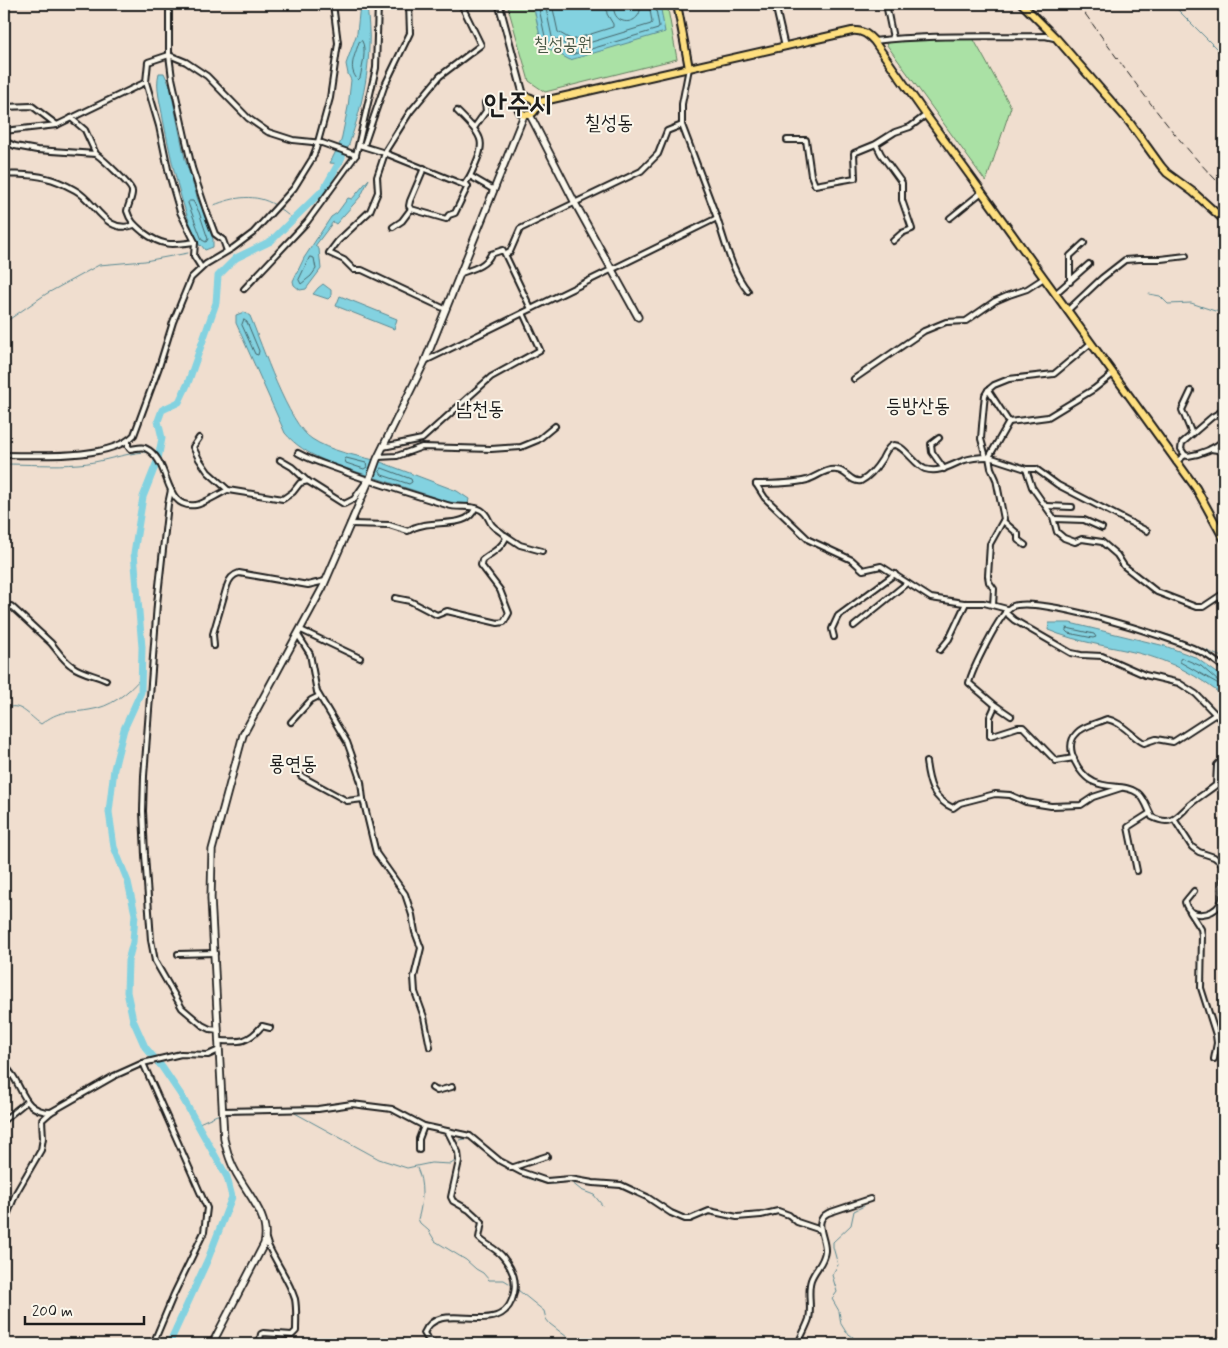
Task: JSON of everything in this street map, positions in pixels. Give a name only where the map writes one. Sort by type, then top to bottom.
[{"type":"main road","points":[[677,4],[689,68]]},
{"type":"main road","points":[[1022,4],[1057,38],[1130,123],[1167,173],[1193,192],[1224,220]]},
{"type":"main road","points":[[535,103],[857,30],[866,33],[874,40],[926,115],[1203,497],[1222,530],[1224,539]]},
{"type":"main road","points":[[212,1344],[264,1244],[266,1236],[266,1229],[260,1212],[230,1162],[224,1139],[211,875],[214,838],[243,735],[326,580],[378,458],[425,361],[459,274],[527,115],[536,109],[535,103],[530,98],[524,97],[518,106],[519,111],[527,115],[638,317]]},
{"type":"street","points":[[169,4],[169,55],[172,78],[192,168],[216,234],[223,240],[227,251]]},
{"type":"street","points":[[4,455],[71,455],[111,448],[128,441],[136,431],[182,296],[191,278],[201,267],[253,233],[294,188],[320,143],[330,98],[338,42],[332,4]]},
{"type":"street","points":[[361,145],[376,68],[378,4]]},
{"type":"street","points":[[244,289],[307,222],[361,145],[384,87],[410,33],[410,4]]},
{"type":"street","points":[[445,309],[362,270],[354,270],[344,260],[328,253],[370,211],[378,192],[377,177],[385,152],[410,112],[440,76],[481,45],[461,4]]},
{"type":"street","points":[[499,4],[524,97]]},
{"type":"street","points":[[775,4],[785,47]]},
{"type":"street","points":[[886,4],[893,38]]},
{"type":"street","points":[[874,40],[893,38],[1045,36],[1057,38]]},
{"type":"street","points":[[201,267],[194,256],[195,242],[180,212],[146,82],[148,62],[169,55],[186,62],[207,76],[248,118],[268,132],[293,140],[320,143],[355,154]]},
{"type":"street","points":[[689,68],[682,104],[682,125],[739,277],[748,291]]},
{"type":"street","points":[[4,131],[57,125],[146,82]]},
{"type":"street","points":[[474,128],[486,112],[485,103]]},
{"type":"street","points":[[4,107],[32,106],[57,125]]},
{"type":"street","points":[[457,111],[474,128],[480,137],[482,148],[481,154],[464,185]]},
{"type":"street","points":[[787,140],[806,140],[811,175],[815,185],[855,178],[854,153],[876,144],[895,132],[910,127],[926,115]]},
{"type":"street","points":[[71,118],[85,130],[96,154],[120,175],[132,190],[133,193],[127,210],[134,225],[154,241],[175,244],[195,242]]},
{"type":"street","points":[[506,254],[510,252],[520,229],[641,171],[658,154],[667,131],[682,125]]},
{"type":"street","points":[[4,140],[15,146],[37,150],[96,154]]},
{"type":"street","points":[[876,144],[902,183],[902,200],[912,230],[902,233],[893,242]]},
{"type":"street","points":[[361,145],[385,152],[468,186],[455,213],[449,215],[446,219],[411,209]]},
{"type":"street","points":[[411,209],[409,206],[410,201],[424,168]]},
{"type":"street","points":[[4,174],[46,178],[81,194],[112,225],[120,227],[134,225]]},
{"type":"street","points":[[470,176],[494,190]]},
{"type":"street","points":[[950,218],[982,192]]},
{"type":"street","points":[[393,227],[402,221],[411,209]]},
{"type":"street","points":[[425,361],[718,218]]},
{"type":"street","points":[[1070,282],[1070,256],[1084,243]]},
{"type":"street","points":[[459,274],[474,269],[489,260],[491,254],[503,250],[531,309]]},
{"type":"street","points":[[1068,311],[1108,273],[1125,260],[1186,256]]},
{"type":"street","points":[[1055,294],[1090,264]]},
{"type":"street","points":[[854,379],[924,331],[946,322],[966,321],[995,302],[1027,289],[1044,278]]},
{"type":"street","points":[[383,447],[422,439],[491,377],[540,350],[523,313]]},
{"type":"street","points":[[992,605],[994,589],[989,582],[988,576],[990,544],[1003,521],[996,479],[981,439],[985,395],[994,385],[1009,379],[1054,374],[1060,371],[1091,343]]},
{"type":"street","points":[[1009,422],[1048,417],[1094,389],[1113,374]]},
{"type":"street","points":[[988,390],[1009,422]]},
{"type":"street","points":[[1191,391],[1182,410],[1192,434]]},
{"type":"street","points":[[1185,455],[1181,445],[1212,417],[1224,410]]},
{"type":"street","points":[[987,457],[1009,422]]},
{"type":"street","points":[[378,458],[397,456],[422,447],[491,449],[521,447],[538,440],[555,426]]},
{"type":"street","points":[[199,438],[193,447],[199,459],[217,481],[228,490],[283,499],[293,492],[300,483],[308,481]]},
{"type":"street","points":[[939,438],[931,444],[931,449],[944,469]]},
{"type":"street","points":[[422,439],[422,447]]},
{"type":"street","points":[[1176,462],[1185,455],[1196,455],[1211,449],[1224,440]]},
{"type":"street","points":[[128,441],[130,448],[142,447],[147,449],[161,462],[171,490],[177,500],[188,505],[195,505],[228,490]]},
{"type":"street","points":[[1147,532],[1058,485],[1036,469],[1026,469],[987,457],[962,461],[944,469],[922,468],[904,450],[895,445],[888,448],[879,463],[861,481],[853,480],[842,471],[832,470],[826,471],[814,478],[798,482],[756,484],[766,498],[813,543],[834,550],[852,560],[863,570],[881,566],[931,598],[966,604],[984,603],[992,605],[1006,611],[1014,620],[1071,653],[1102,656],[1145,675],[1179,684],[1196,694],[1224,724]]},
{"type":"street","points":[[1211,449],[1224,451]]},
{"type":"street","points":[[298,452],[318,463],[450,506],[471,506],[484,512],[493,526],[520,545],[542,552]]},
{"type":"street","points":[[280,460],[344,504],[354,499],[369,480]]},
{"type":"street","points":[[1026,469],[1032,487],[1054,519],[1060,535],[1075,542],[1082,539],[1098,541],[1107,545],[1124,566],[1161,594],[1198,608],[1203,607],[1224,593]]},
{"type":"street","points":[[171,490],[158,604],[144,776],[144,846],[151,940],[155,961],[182,1008],[202,1025],[218,1030]]},
{"type":"street","points":[[1046,506],[1072,507]]},
{"type":"street","points":[[350,524],[389,525],[408,531],[413,527],[433,523],[463,521],[472,514],[475,508]]},
{"type":"street","points":[[1054,519],[1084,520],[1102,528]]},
{"type":"street","points":[[1003,521],[1018,534],[1018,540],[1025,544]]},
{"type":"street","points":[[396,598],[410,601],[436,615],[447,611],[498,623],[504,622],[509,616],[509,612],[504,596],[481,564],[482,560],[498,549],[504,542],[506,538],[504,533]]},
{"type":"street","points":[[214,646],[213,634],[226,586],[229,579],[235,574],[239,573],[308,585],[326,580]]},
{"type":"street","points":[[834,638],[832,629],[838,616],[895,574]]},
{"type":"street","points":[[854,626],[907,583]]},
{"type":"street","points":[[940,650],[949,640],[966,604]]},
{"type":"street","points":[[1011,716],[995,706],[969,683],[975,666],[1006,611],[1017,604],[1035,605],[1099,618],[1149,632],[1189,646],[1224,668]]},
{"type":"street","points":[[4,608],[11,606],[73,667],[106,680]]},
{"type":"street","points":[[299,632],[360,658]]},
{"type":"street","points":[[299,632],[310,654],[319,696],[347,742],[361,782],[363,799],[376,852],[405,894],[414,922],[415,932],[421,948],[414,977],[415,992],[424,1017],[430,1047]]},
{"type":"street","points":[[291,722],[311,700],[319,696]]},
{"type":"street","points":[[995,706],[990,717],[990,736],[1023,727],[1056,760],[1074,758]]},
{"type":"street","points":[[1216,714],[1173,742],[1156,739],[1144,743],[1134,737],[1125,727],[1107,719],[1076,733],[1071,745],[1074,758],[1083,774],[1091,781],[1097,784],[1134,791],[1142,796],[1152,816],[1164,821],[1174,819],[1192,802],[1216,784],[1217,765],[1224,758]]},
{"type":"street","points":[[926,762],[928,782],[940,802],[953,808],[960,803],[995,794],[1010,795],[1026,802],[1051,806],[1081,805],[1093,797],[1123,788]]},
{"type":"street","points":[[302,776],[347,801],[363,799]]},
{"type":"street","points":[[1137,871],[1128,827],[1150,813]]},
{"type":"street","points":[[1174,819],[1192,847],[1199,852],[1211,855],[1224,865]]},
{"type":"street","points":[[1190,912],[1200,914],[1219,906],[1224,873]]},
{"type":"street","points":[[1194,891],[1185,902],[1201,929],[1201,988],[1216,1035],[1214,1059]]},
{"type":"street","points":[[178,954],[214,953]]},
{"type":"street","points":[[219,1041],[240,1042],[253,1037],[262,1026],[270,1028]]},
{"type":"street","points":[[4,1223],[16,1193],[41,1150],[43,1138],[42,1120],[51,1112],[114,1076],[145,1063],[182,1054],[208,1054],[219,1050]]},
{"type":"street","points":[[145,1063],[207,1208],[204,1232],[174,1294],[153,1344]]},
{"type":"street","points":[[4,1066],[14,1076],[26,1102],[40,1111],[51,1112]]},
{"type":"street","points":[[432,1088],[437,1091],[452,1086]]},
{"type":"street","points":[[4,1120],[26,1102]]},
{"type":"street","points":[[222,1113],[366,1104],[392,1109],[424,1126],[470,1136],[511,1168],[547,1181],[570,1179],[621,1185],[648,1197],[685,1219],[690,1219],[708,1211],[737,1217],[778,1211],[784,1212],[796,1222],[820,1230]]},
{"type":"street","points":[[419,1150],[419,1139],[424,1126]]},
{"type":"street","points":[[435,1344],[424,1333],[426,1328],[450,1316],[461,1316],[475,1320],[490,1318],[500,1314],[508,1306],[514,1295],[515,1285],[510,1268],[502,1256],[479,1238],[482,1222],[469,1210],[452,1201],[452,1189],[459,1161],[458,1152],[448,1132]]},
{"type":"street","points":[[511,1168],[547,1156]]},
{"type":"street","points":[[798,1344],[809,1319],[811,1280],[824,1256],[825,1244],[820,1225],[824,1215],[870,1199]]},
{"type":"street","points":[[259,1344],[261,1334],[263,1333],[292,1335],[296,1332],[295,1300],[288,1282],[268,1245],[266,1236]]},
{"type":"green space","name":"칠성공원","points":[[507,4],[667,4],[677,59],[545,92],[529,81]]},
{"type":"green space","points":[[973,38],[1011,107],[986,182],[884,41]]},
{"type":"water","points":[[360,4],[367,4],[369,30],[368,62],[364,91],[342,164],[330,163],[341,141],[348,107],[351,80],[346,64],[357,33]]},
{"type":"water","points":[[533,4],[660,4],[665,32],[570,60],[542,45]]},
{"type":"water","points":[[159,73],[164,73],[170,86],[185,159],[213,239],[213,247],[205,250],[200,246],[193,231],[177,184],[159,96]]},
{"type":"water","points":[[369,179],[361,196],[336,224],[333,222],[315,246],[319,249],[321,269],[306,289],[300,290],[294,285],[293,281],[304,258],[331,217],[337,213],[348,198],[352,199]]},
{"type":"water","points":[[323,284],[331,290],[331,296],[328,299],[313,294]]},
{"type":"water","points":[[340,296],[397,319],[394,329],[336,306]]},
{"type":"water","points":[[244,312],[250,316],[276,383],[303,431],[326,447],[374,460],[369,476],[313,455],[293,442],[285,433],[236,323],[236,315]]},
{"type":"water","points":[[378,461],[457,491],[469,499],[468,504],[449,502],[373,477]]},
{"type":"water","points":[[1049,623],[1070,623],[1165,646],[1195,657],[1224,678],[1224,697],[1205,682],[1173,665],[1150,656],[1081,641],[1059,634],[1048,630]]},
{"type":"waterway","points":[[1172,4],[1224,56]]},
{"type":"waterway","points":[[169,1344],[208,1259],[232,1197],[227,1177],[181,1095],[162,1067],[145,1047],[133,1020],[127,992],[128,961],[133,942],[135,914],[128,882],[114,847],[109,812],[114,769],[124,729],[141,692],[142,647],[134,553],[143,497],[158,459],[162,438],[158,421],[162,410],[179,402],[188,383],[216,303],[218,276],[236,258],[271,241],[324,189],[342,157]]},
{"type":"waterway","points":[[214,205],[237,198],[260,199],[275,205]]},
{"type":"waterway","points":[[279,208],[293,219]]},
{"type":"waterway","points":[[4,323],[46,294],[99,265],[145,261],[188,253]]},
{"type":"waterway","points":[[1149,294],[1160,296],[1168,304],[1191,303],[1224,312]]},
{"type":"waterway","points":[[153,451],[160,450]]},
{"type":"waterway","points":[[4,464],[78,464],[146,452]]},
{"type":"waterway","points":[[1007,606],[1016,602],[1043,604]]},
{"type":"waterway","points":[[1139,627],[1172,636],[1224,658]]},
{"type":"waterway","points":[[4,710],[9,707],[19,708],[41,724],[59,714],[97,708],[111,703],[141,678]]},
{"type":"waterway","points":[[226,1114],[293,1112],[379,1159],[407,1168],[431,1163],[451,1164],[455,1161],[456,1152]]},
{"type":"waterway","points":[[197,1124],[217,1115],[222,1115]]},
{"type":"waterway","points":[[456,1145],[460,1140],[470,1138]]},
{"type":"waterway","points":[[482,1148],[496,1161],[521,1175],[548,1184],[571,1182],[581,1190],[594,1195],[602,1205]]},
{"type":"waterway","points":[[417,1168],[422,1186],[422,1200],[418,1219],[420,1223],[429,1231],[435,1241],[466,1260],[489,1280],[504,1280],[512,1285]]},
{"type":"waterway","points":[[855,1344],[853,1337],[846,1332],[841,1324],[839,1311],[832,1299],[837,1292],[832,1275],[838,1265],[833,1242],[851,1225],[854,1211],[864,1206]]},
{"type":"waterway","points":[[518,1290],[544,1311],[546,1319],[550,1324],[571,1339],[573,1344]]},
{"type":"waterway","points":[[750,1342],[757,1344]]},
{"type":"railway","points":[[1078,4],[1165,122],[1224,188]]},
{"type":"district","name":"안주시","points":[[518,105]]},
{"type":"district","name":"칠성동","points":[[609,123]]},
{"type":"district","name":"등방산동","points":[[918,406]]},
{"type":"district","name":"남천동","points":[[480,409]]},
{"type":"district","name":"룡연동","points":[[293,764]]}]
